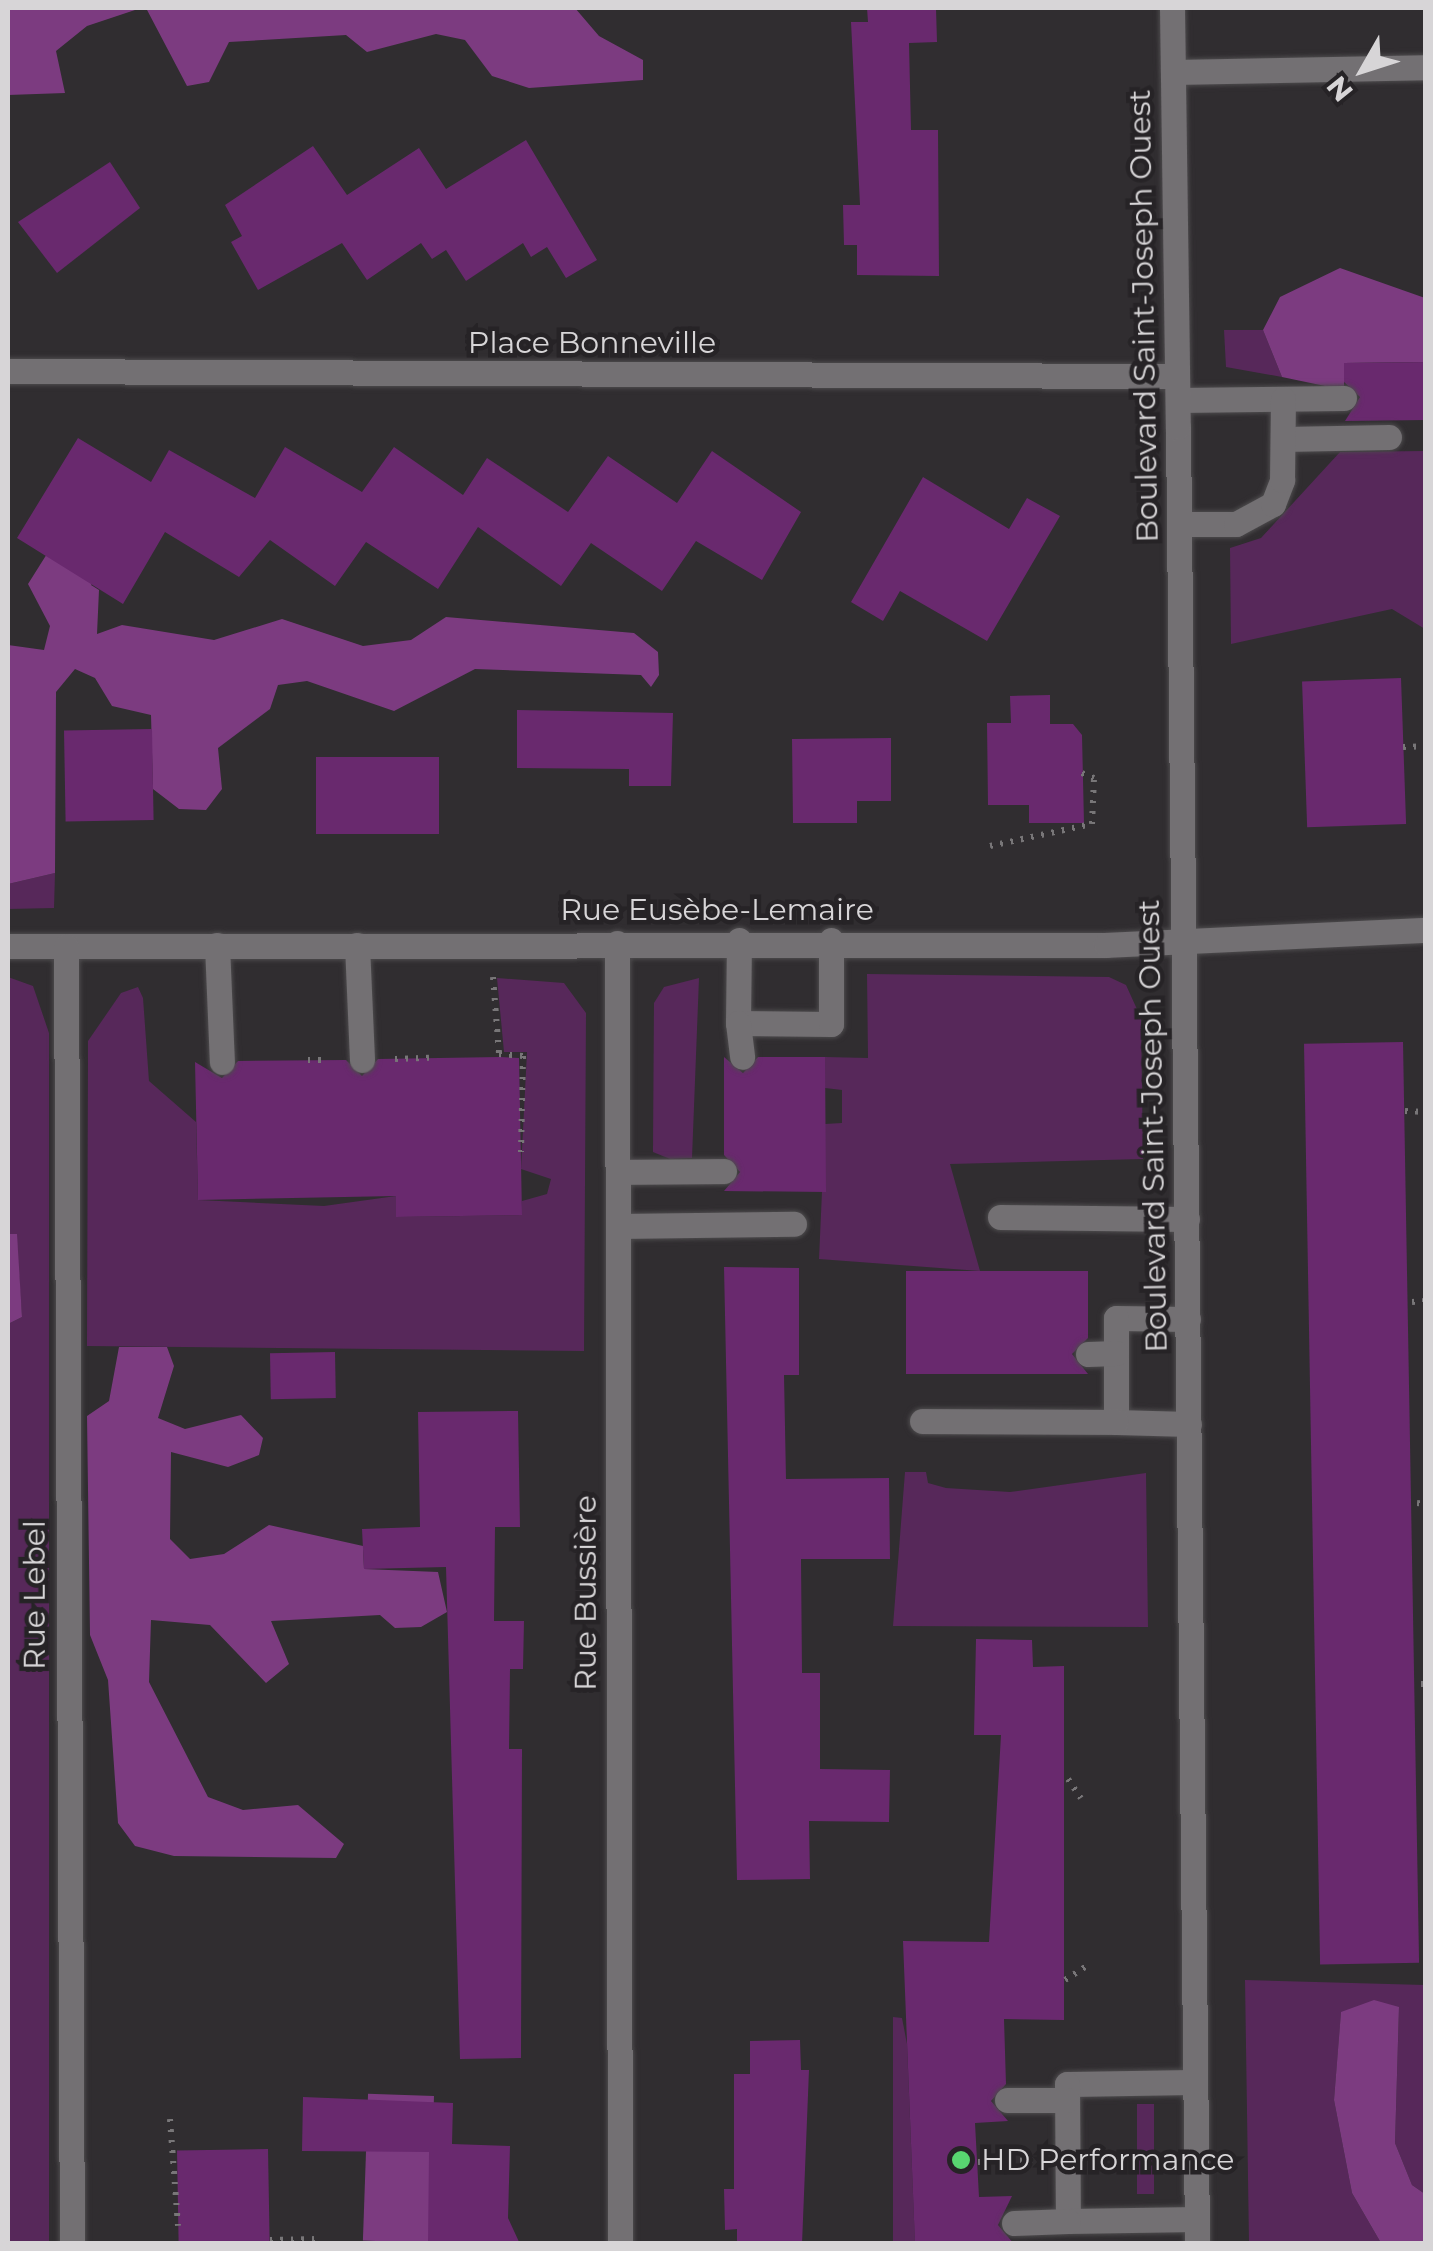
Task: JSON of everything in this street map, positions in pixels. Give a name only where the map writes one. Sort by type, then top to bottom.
[{"type":"street","name":"Boulevard Saint-Joseph Ouest","points":[[1172,8],[1197,2231]]},
{"type":"street","points":[[1173,72],[1426,66]]},
{"type":"street","name":"Place Bonneville","points":[[8,371],[1177,388],[1284,399],[1344,398]]},
{"type":"street","points":[[1179,524],[1256,518],[1282,480],[1284,399]]},
{"type":"street","points":[[1283,439],[1389,437]]},
{"type":"street","name":"Rue Eusèbe-Lemaire","points":[[8,946],[739,940],[1184,943],[1426,930]]},
{"type":"street","points":[[739,940],[738,1023],[742,1058]]},
{"type":"street","points":[[738,1023],[831,1024],[831,940]]},
{"type":"street","name":"Rue Bussière","points":[[618,943],[620,2244]]},
{"type":"street","points":[[217,945],[222,1062]]},
{"type":"street","points":[[357,945],[362,1060]]},
{"type":"street","name":"Rue Lebel","points":[[66,946],[72,2244]]},
{"type":"street","points":[[618,1172],[724,1171]]},
{"type":"street","points":[[1000,1217],[1186,1219]]},
{"type":"street","points":[[618,1226],[794,1224]]},
{"type":"street","points":[[1116,1422],[1116,1318],[1188,1319]]},
{"type":"street","points":[[1088,1354],[1116,1353]]},
{"type":"street","points":[[922,1422],[1188,1424]]},
{"type":"street","points":[[1068,2220],[1067,2084],[1195,2082]]},
{"type":"street","points":[[1007,2100],[1067,2100]]},
{"type":"street","points":[[1014,2223],[1068,2220],[1197,2231]]},
{"type":"path","points":[[1403,747],[1426,746]]},
{"type":"path","points":[[990,846],[1092,824],[1094,778],[1079,772]]},
{"type":"path","points":[[1040,823],[1041,834]]},
{"type":"path","points":[[491,944],[499,1054],[523,1056],[521,1152]]},
{"type":"path","points":[[484,1044],[498,1044]]},
{"type":"path","points":[[1405,1111],[1426,1112]]},
{"type":"path","points":[[1412,1302],[1426,1301]]},
{"type":"path","points":[[1068,1779],[1081,1798]]},
{"type":"path","points":[[1065,1980],[1084,1967]]},
{"type":"path","points":[[170,2119],[178,2226]]},
{"type":"path","points":[[978,2162],[1068,2159]]},
{"type":"path","points":[[270,2240],[318,2239]]},
{"type":"shaded area","points":[[8,8],[141,8],[87,26],[56,51],[65,93],[8,95]]},
{"type":"shaded area","points":[[146,8],[575,8],[599,36],[643,60],[643,80],[529,88],[492,76],[465,40],[436,34],[367,52],[346,35],[229,42],[209,82],[187,86]]},
{"type":"shaded area","points":[[1340,268],[1425,298],[1425,362],[1344,363],[1344,390],[1282,377],[1263,330],[1280,297]]},
{"type":"shaded area","points":[[1224,330],[1263,330],[1282,377],[1226,367]]},
{"type":"shaded area","points":[[1425,451],[1425,629],[1392,609],[1231,644],[1230,548],[1261,538],[1340,452]]},
{"type":"shaded area","points":[[62,530],[115,543],[91,585],[99,590],[97,634],[122,625],[214,640],[282,619],[363,646],[411,640],[446,617],[634,633],[658,652],[659,675],[651,687],[641,675],[475,669],[394,711],[307,681],[278,685],[270,709],[218,748],[222,789],[206,810],[179,809],[153,789],[151,715],[112,706],[95,678],[75,669],[56,692],[55,873],[8,884],[8,645],[44,650],[50,626],[28,584]]},
{"type":"shaded area","points":[[55,873],[54,908],[8,909],[8,884]]},
{"type":"shaded area","points":[[867,974],[1109,977],[1126,985],[1141,1018],[1143,1159],[950,1164],[980,1271],[819,1259],[825,1124],[842,1123],[842,1090],[825,1088],[825,1057],[868,1058]]},
{"type":"shaded area","points":[[8,977],[33,986],[49,1033],[49,2244],[8,2243],[8,1324],[22,1317],[16,1234],[8,1234]]},
{"type":"shaded area","points":[[497,978],[564,983],[586,1013],[584,1351],[87,1346],[88,1041],[121,993],[138,987],[143,998],[149,1081],[196,1122],[198,1200],[324,1206],[396,1196],[397,1217],[521,1215],[522,1201],[547,1194],[551,1179],[521,1169],[527,1052],[504,1052]]},
{"type":"shaded area","points":[[699,978],[692,1158],[670,1159],[653,1152],[654,1003],[664,987]]},
{"type":"shaded area","points":[[8,1234],[17,1234],[22,1317],[8,1324]]},
{"type":"shaded area","points":[[119,1347],[167,1347],[174,1366],[158,1418],[185,1429],[241,1415],[263,1438],[259,1455],[228,1467],[171,1452],[170,1539],[190,1559],[224,1554],[269,1525],[363,1546],[364,1569],[438,1572],[447,1612],[421,1627],[395,1628],[380,1615],[271,1621],[289,1664],[266,1683],[210,1625],[151,1620],[149,1682],[208,1797],[243,1810],[298,1805],[344,1844],[336,1858],[174,1856],[135,1846],[118,1823],[108,1680],[90,1635],[87,1416],[109,1401]]},
{"type":"shaded area","points":[[905,1472],[926,1472],[928,1483],[946,1488],[1010,1492],[1146,1473],[1148,1627],[893,1626]]},
{"type":"shaded area","points":[[1245,1980],[1425,1985],[1425,2194],[1412,2185],[1395,2143],[1399,2008],[1341,2013],[1334,2100],[1352,2193],[1381,2243],[1249,2243]]},
{"type":"shaded area","points":[[1374,2000],[1399,2007],[1395,2143],[1412,2185],[1425,2194],[1425,2243],[1381,2243],[1352,2193],[1334,2100],[1341,2012]]},
{"type":"shaded area","points":[[893,2017],[902,2018],[907,2044],[915,2243],[893,2244]]},
{"type":"shaded area","points":[[368,2094],[434,2096],[429,2243],[363,2241]]},
{"type":"shaded area","points":[[1137,2104],[1154,2104],[1154,2194],[1137,2194]]},
{"type":"building","points":[[867,8],[936,8],[937,42],[909,43],[911,130],[938,130],[939,276],[857,275],[857,245],[844,245],[843,205],[860,205],[851,22],[868,22]]},
{"type":"building","points":[[526,140],[597,260],[566,278],[547,247],[531,257],[523,243],[466,281],[446,250],[432,259],[421,243],[367,280],[342,243],[258,290],[231,242],[242,236],[225,205],[313,146],[347,195],[419,148],[446,189]]},
{"type":"building","points":[[110,162],[140,208],[57,273],[18,222]]},
{"type":"building","points":[[1426,362],[1426,420],[1345,421],[1360,397],[1344,382],[1344,363]]},
{"type":"building","points":[[78,438],[151,482],[169,450],[255,498],[285,447],[362,492],[394,447],[463,495],[487,458],[568,512],[608,456],[677,503],[712,451],[801,512],[762,580],[696,541],[662,591],[591,543],[561,586],[478,527],[438,589],[366,542],[335,586],[270,540],[239,577],[165,532],[123,604],[17,538]]},
{"type":"building","points":[[923,477],[1009,529],[1027,498],[1060,516],[987,641],[900,591],[883,621],[851,602]]},
{"type":"building","points":[[1401,678],[1406,824],[1307,827],[1302,681]]},
{"type":"building","points":[[1050,695],[1050,724],[1073,724],[1082,735],[1084,823],[1029,823],[1029,805],[988,805],[987,723],[1011,723],[1010,696]]},
{"type":"building","points":[[517,710],[673,713],[671,786],[629,786],[629,769],[517,768]]},
{"type":"building","points":[[152,729],[154,820],[66,822],[64,731]]},
{"type":"building","points":[[891,738],[891,801],[857,801],[857,823],[793,823],[792,739]]},
{"type":"building","points":[[316,757],[439,757],[439,834],[316,834]]},
{"type":"building","points":[[1403,1042],[1419,1963],[1320,1965],[1304,1044]]},
{"type":"building","points":[[724,1057],[743,1073],[758,1057],[825,1057],[826,1192],[724,1191],[740,1172],[724,1155]]},
{"type":"building","points":[[519,1058],[522,1215],[396,1217],[396,1196],[198,1200],[195,1062],[222,1078],[238,1061],[346,1060],[362,1076],[378,1059]]},
{"type":"building","points":[[724,1267],[799,1268],[799,1375],[784,1375],[786,1479],[889,1478],[890,1559],[801,1559],[802,1673],[820,1673],[820,1769],[890,1770],[889,1822],[809,1821],[810,1879],[737,1880]]},
{"type":"building","points":[[906,1271],[1088,1271],[1088,1338],[1072,1354],[1088,1374],[906,1374]]},
{"type":"building","points":[[335,1352],[336,1398],[271,1399],[270,1353]]},
{"type":"building","points":[[518,1411],[520,1527],[495,1527],[494,1621],[524,1621],[523,1669],[510,1669],[509,1749],[522,1749],[521,2058],[460,2059],[446,1567],[364,1569],[362,1529],[420,1527],[418,1412]]},
{"type":"building","points":[[976,1639],[1032,1640],[1033,1667],[1064,1666],[1064,2020],[1004,2019],[1006,2084],[991,2101],[1008,2121],[975,2123],[979,2197],[1012,2196],[998,2225],[1014,2244],[915,2244],[903,1941],[989,1942],[1001,1735],[974,1735]]},
{"type":"building","points":[[800,2040],[801,2070],[809,2070],[802,2244],[737,2244],[737,2229],[725,2230],[724,2189],[734,2189],[734,2074],[750,2074],[750,2041]]},
{"type":"building","points":[[303,2097],[453,2103],[452,2144],[510,2146],[508,2218],[520,2244],[428,2244],[429,2152],[302,2151]]},
{"type":"building","points":[[268,2149],[270,2244],[179,2244],[177,2151]]},
{"type":"place","name":"HD Performance","points":[[961,2160]]}]
